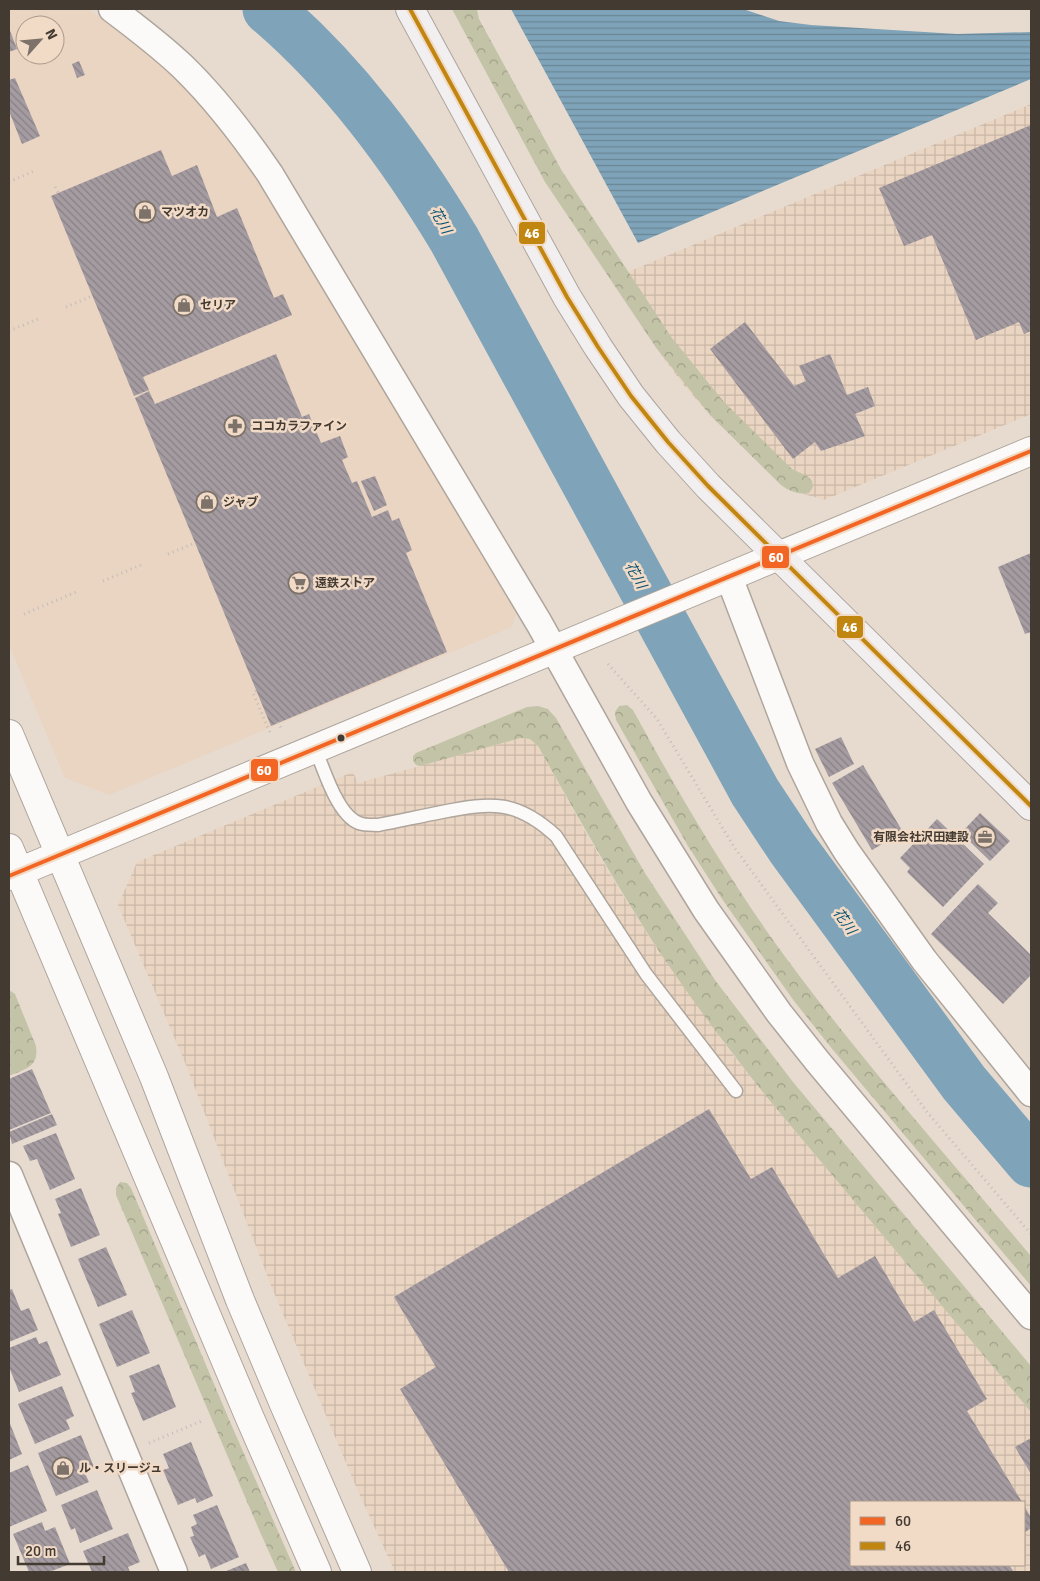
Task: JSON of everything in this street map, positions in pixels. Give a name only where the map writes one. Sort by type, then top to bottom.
[{"type":"main road","points":[[410,9],[567,298],[632,396],[668,442],[708,486],[1031,806]]},
{"type":"street","points":[[112,9],[148,36],[182,66],[244,136],[265,166],[554,649],[658,833],[706,910],[742,962],[818,1062],[1031,1316]]},
{"type":"street","points":[[318,1572],[12,865],[60,855],[1031,451]]},
{"type":"street","points":[[730,577],[800,763],[829,824],[924,960],[1031,1093]]},
{"type":"street","points":[[9,734],[154,1077],[240,1300],[357,1572]]},
{"type":"street","points":[[9,1175],[174,1572]]},
{"type":"lane","points":[[315,748],[337,800],[346,815],[360,824],[378,825],[484,804],[504,806],[524,812],[541,822],[556,836],[636,959],[736,1091]]},
{"type":"path","points":[[9,182],[34,171]]},
{"type":"path","points":[[56,187],[58,193]]},
{"type":"path","points":[[66,307],[92,296]]},
{"type":"path","points":[[9,331],[38,319]]},
{"type":"path","points":[[168,554],[195,543]]},
{"type":"path","points":[[103,581],[140,565]]},
{"type":"path","points":[[24,614],[76,592]]},
{"type":"path","points":[[608,664],[657,719],[734,847],[927,1112],[1031,1234]]},
{"type":"path","points":[[256,691],[253,693],[271,735]]},
{"type":"path","points":[[278,722],[282,730]]},
{"type":"path","points":[[124,1453],[204,1420]]},
{"type":"shaded area","points":[[9,9],[88,9],[140,46],[205,108],[259,180],[517,611],[512,627],[109,795],[65,778],[9,645]]},
{"type":"shaded area","points":[[1031,104],[1031,414],[824,500],[787,489],[710,415],[682,383],[611,279]]},
{"type":"shaded area","points":[[521,738],[530,739],[538,746],[619,889],[654,944],[729,1050],[1031,1412],[1031,1572],[395,1572],[357,1489],[272,1288],[186,1065],[118,905],[137,862],[353,772],[358,783]]},
{"type":"green space","points":[[452,9],[477,9],[479,19],[562,171],[672,338],[724,402],[792,469],[807,476],[812,481],[813,487],[809,493],[794,492],[781,485],[710,415],[657,349],[545,182]]},
{"type":"green space","points":[[627,705],[633,710],[717,856],[803,981],[866,1061],[1031,1256],[1031,1286],[833,1050],[794,1001],[722,899],[688,846],[616,720],[615,712],[619,706]]},
{"type":"green space","points":[[538,706],[548,709],[556,718],[645,873],[715,980],[793,1082],[1031,1366],[1031,1412],[770,1101],[710,1023],[667,963],[638,918],[538,746],[530,739],[521,738],[420,766],[416,765],[413,761],[413,756],[416,753],[527,707]]},
{"type":"green space","points":[[9,990],[15,994],[36,1046],[36,1053],[35,1059],[30,1066],[9,1076]]},
{"type":"green space","points":[[120,1182],[127,1183],[131,1188],[296,1572],[278,1572],[116,1195],[116,1188]]},
{"type":"water","points":[[511,9],[743,9],[779,21],[811,25],[957,34],[1031,32],[1031,79],[638,243]]},
{"type":"building","points":[[9,28],[15,44],[15,50],[9,52]]},
{"type":"building","points":[[79,61],[85,75],[77,78],[72,64]]},
{"type":"building","points":[[15,78],[40,136],[22,144],[9,111],[9,80]]},
{"type":"building","points":[[1031,125],[1031,331],[1024,334],[1019,322],[976,340],[932,235],[904,246],[879,188]]},
{"type":"building","points":[[161,150],[172,176],[197,165],[217,217],[237,208],[274,298],[283,294],[292,315],[143,377],[149,390],[134,396],[51,196]]},
{"type":"building","points":[[745,322],[794,386],[806,381],[799,366],[830,354],[847,395],[868,387],[875,406],[855,414],[865,436],[821,451],[815,442],[793,459],[710,349]]},
{"type":"building","points":[[276,354],[302,417],[309,414],[321,443],[340,436],[348,457],[342,460],[352,483],[357,481],[372,517],[388,510],[392,521],[399,518],[412,550],[406,553],[447,652],[271,726],[135,398],[149,391],[155,404]]},
{"type":"building","points":[[375,476],[387,505],[374,511],[361,481]]},
{"type":"building","points":[[1031,553],[1031,632],[1025,634],[998,567]]},
{"type":"building","points":[[841,737],[854,764],[829,777],[815,749]]},
{"type":"building","points":[[863,765],[903,832],[872,850],[832,783]]},
{"type":"building","points":[[980,813],[1010,841],[990,861],[961,833]]},
{"type":"building","points":[[937,819],[984,864],[943,907],[907,872],[910,868],[900,858]]},
{"type":"building","points":[[978,884],[998,903],[988,913],[1031,955],[1031,975],[1003,1004],[931,934]]},
{"type":"building","points":[[32,1069],[51,1113],[9,1130],[9,1079]]},
{"type":"building","points":[[709,1109],[751,1179],[772,1167],[838,1278],[875,1256],[914,1322],[934,1310],[987,1399],[967,1411],[1021,1501],[850,1501],[850,1566],[1010,1566],[1014,1572],[509,1572],[400,1389],[436,1367],[394,1297]]},
{"type":"building","points":[[52,1114],[57,1125],[12,1144],[9,1132]]},
{"type":"building","points":[[56,1133],[75,1179],[50,1190],[37,1159],[30,1161],[23,1146]]},
{"type":"building","points":[[81,1188],[100,1235],[71,1247],[58,1214],[61,1213],[55,1199]]},
{"type":"building","points":[[106,1247],[127,1295],[98,1307],[78,1259]]},
{"type":"building","points":[[12,1289],[21,1311],[29,1308],[38,1330],[9,1342],[9,1290]]},
{"type":"building","points":[[132,1310],[150,1353],[117,1367],[99,1324]]},
{"type":"building","points":[[36,1337],[39,1344],[47,1341],[61,1375],[19,1392],[9,1367],[9,1348]]},
{"type":"building","points":[[159,1364],[176,1407],[143,1421],[131,1393],[135,1392],[129,1376]]},
{"type":"building","points":[[62,1386],[74,1416],[66,1420],[70,1429],[35,1444],[18,1404]]},
{"type":"building","points":[[9,1421],[22,1454],[9,1460]]},
{"type":"building","points":[[81,1435],[94,1467],[84,1471],[89,1482],[56,1496],[38,1453]]},
{"type":"building","points":[[1031,1438],[1031,1474],[1015,1447]]},
{"type":"building","points":[[191,1442],[213,1496],[197,1503],[195,1498],[178,1505],[163,1470],[169,1468],[163,1454]]},
{"type":"building","points":[[28,1465],[47,1511],[9,1527],[9,1473]]},
{"type":"building","points":[[97,1490],[113,1529],[80,1543],[75,1528],[71,1530],[61,1505]]},
{"type":"building","points":[[217,1505],[239,1557],[211,1569],[205,1554],[199,1557],[190,1537],[194,1536],[191,1527],[197,1524],[193,1515]]},
{"type":"building","points":[[1025,1507],[1031,1518],[1031,1528],[1025,1532]]},
{"type":"building","points":[[42,1522],[45,1531],[55,1527],[70,1564],[49,1572],[29,1572],[13,1534]]},
{"type":"building","points":[[128,1533],[140,1562],[128,1567],[130,1572],[92,1572],[83,1551]]},
{"type":"building","points":[[246,1563],[250,1572],[224,1572]]},
{"type":"waterway","name":"花川","points":[[268,9],[296,34],[347,88],[414,176],[454,239],[755,792],[792,848],[964,1083],[1031,1162]]},
{"type":"transit line","name":"46","points":[[410,9],[567,297],[631,396],[668,442],[708,486],[1031,806]]},
{"type":"transit line","name":"60","points":[[9,876],[1031,451]]},
{"type":"place","name":"マツオカ","points":[[145,212]]},
{"type":"place","name":"セリア","points":[[184,305]]},
{"type":"place","name":"ココカラファイン","points":[[235,426]]},
{"type":"place","name":"ジャブ","points":[[207,502]]},
{"type":"place","name":"遠鉄ストア","points":[[299,583]]},
{"type":"place","name":"有限会社沢田建設","points":[[985,837]]},
{"type":"place","name":"ル・スリージュ","points":[[63,1468]]}]
